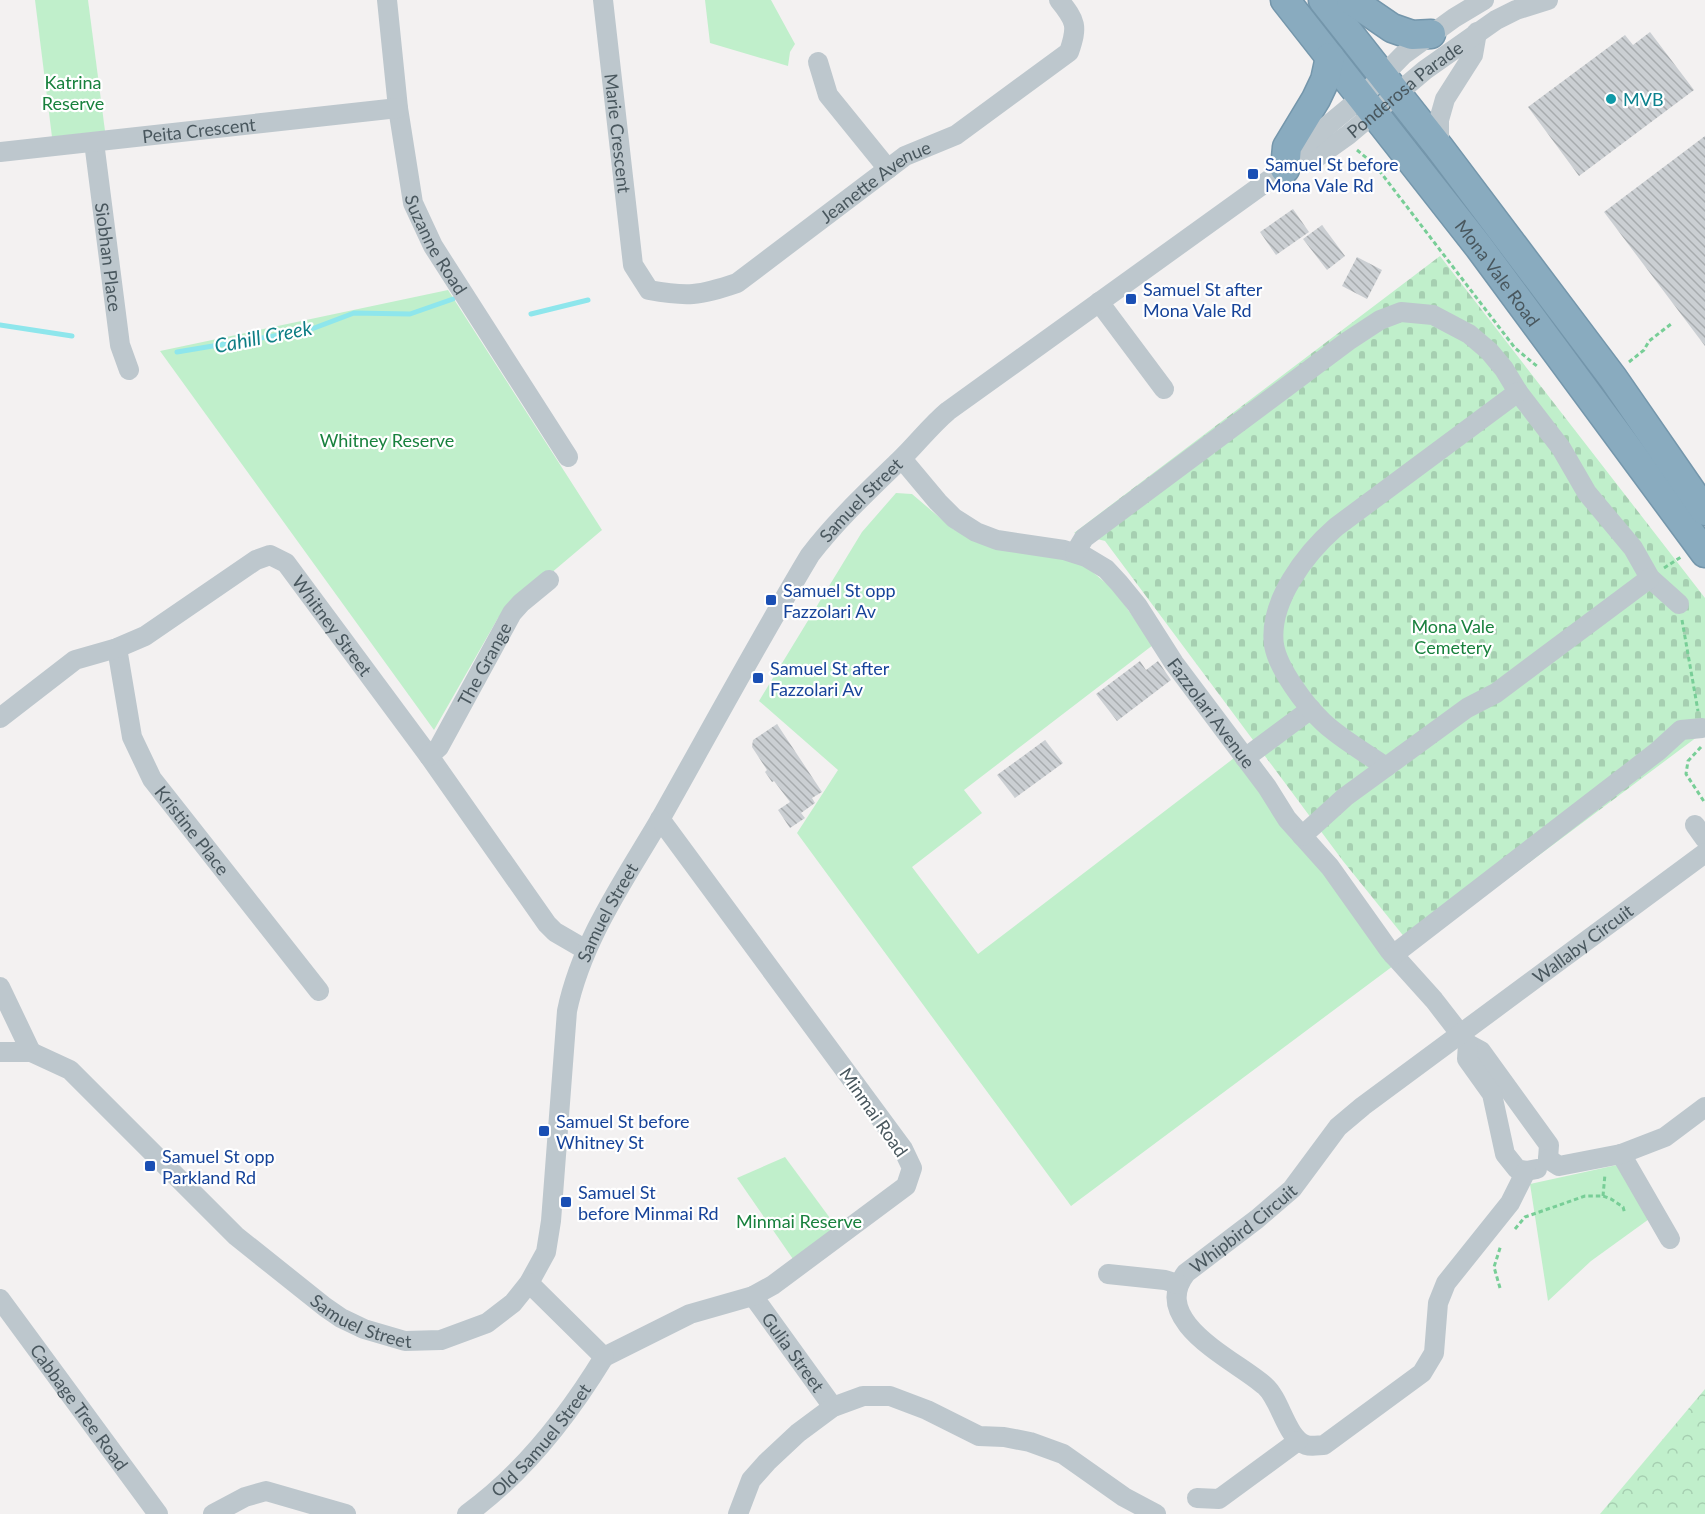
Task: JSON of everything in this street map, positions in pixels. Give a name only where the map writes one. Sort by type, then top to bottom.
[{"type":"highway","name":"Mona Vale Road","points":[[1285,0],[1479,247],[1695,554]]},
{"type":"highway","name":"Mona Vale Road","points":[[1323,0],[1439,147],[1613,378],[1705,511]]},
{"type":"highway","points":[[1351,0],[1392,28],[1412,35],[1431,34]]},
{"type":"highway","points":[[1290,166],[1287,147],[1316,99],[1325,80],[1330,57]]},
{"type":"street","name":"Suzanne Road","points":[[387,0],[398,108],[413,203],[433,246],[568,457]]},
{"type":"street","name":"Marie Crescent","points":[[603,0],[633,265]]},
{"type":"street","name":"Jeanette Avenue","points":[[633,265],[649,290],[678,296],[706,293],[736,283],[905,156],[956,135],[1069,52],[1074,36],[1073,18],[1059,0]]},
{"type":"street","name":"Ponderosa Parade","points":[[1390,85],[1403,55],[1484,0]]},
{"type":"street","name":"Ponderosa Parade","points":[[1290,166],[1303,146],[1369,105],[1390,85],[1425,70],[1477,32],[1516,10],[1548,0]]},
{"type":"street","points":[[1439,147],[1439,120],[1445,99],[1473,55],[1477,32]]},
{"type":"street","points":[[818,63],[828,95],[888,169]]},
{"type":"street","name":"Peita Crescent","points":[[0,152],[398,108]]},
{"type":"street","name":"Siobhan Place","points":[[93,142],[120,345],[129,370]]},
{"type":"street","name":"Samuel Street","points":[[0,1052],[32,1052],[70,1070],[236,1236],[325,1307],[349,1323],[405,1341],[441,1340],[487,1323],[513,1303],[529,1283],[548,1241],[552,1221],[567,1011],[573,984],[586,950],[810,555],[838,521],[948,411],[1290,166]]},
{"type":"street","points":[[1099,302],[1164,389]]},
{"type":"street","points":[[1075,553],[1084,538],[1338,348],[1380,320],[1401,312],[1433,315],[1470,334],[1489,351],[1504,369],[1518,393],[1561,447],[1587,493],[1633,548],[1650,578],[1679,604]]},
{"type":"street","points":[[1386,767],[1325,724],[1311,709],[1286,674],[1274,646],[1274,630],[1279,608],[1287,587],[1317,543],[1518,393]]},
{"type":"street","name":"Fazzolari Avenue","points":[[902,459],[954,518],[976,532],[997,540],[1075,553],[1106,569],[1119,583],[1137,605],[1174,663],[1267,787],[1287,819],[1330,867],[1393,955],[1434,1000],[1464,1039],[1481,1051],[1550,1145],[1548,1159]]},
{"type":"street","name":"Whitney Street","points":[[0,718],[75,660],[117,648],[145,636],[256,560],[270,555],[286,563],[429,756],[547,924],[555,932],[586,950]]},
{"type":"street","points":[[1302,836],[1345,797],[1467,708],[1496,693],[1650,578]]},
{"type":"street","name":"The Grange","points":[[429,756],[439,747],[512,613],[549,580]]},
{"type":"street","name":"Kristine Place","points":[[117,648],[132,737],[152,779],[319,991]]},
{"type":"street","points":[[1245,758],[1311,709]]},
{"type":"street","points":[[1393,955],[1658,751],[1681,730],[1702,728]]},
{"type":"street","name":"Minmai Road","points":[[604,1357],[690,1314],[753,1296],[773,1285],[906,1186],[912,1168],[903,1149],[660,819]]},
{"type":"street","name":"Wallaby Circuit","points":[[1464,1039],[1705,853]]},
{"type":"street","points":[[0,987],[32,1052]]},
{"type":"street","name":"Fazzolari Avenue","points":[[1464,1039],[1467,1059],[1492,1094],[1504,1154],[1517,1169],[1526,1171]]},
{"type":"street","name":"Whipbird Circuit","points":[[1298,1441],[1267,1387],[1200,1338],[1180,1317],[1176,1297],[1178,1284],[1186,1273],[1292,1189],[1338,1127],[1363,1106],[1464,1039]]},
{"type":"street","points":[[1197,1498],[1219,1499],[1298,1441],[1308,1446],[1324,1445],[1422,1373],[1434,1353],[1438,1303],[1446,1283],[1510,1203],[1526,1171],[1539,1169],[1548,1159],[1559,1166],[1621,1154],[1665,1137],[1705,1107]]},
{"type":"street","points":[[1621,1154],[1670,1239]]},
{"type":"street","points":[[1108,1274],[1165,1280],[1178,1284]]},
{"type":"street","points":[[529,1283],[604,1357]]},
{"type":"street","name":"Gulia Street","points":[[753,1296],[833,1407]]},
{"type":"street","name":"Cabbage Tree Road","points":[[0,1299],[158,1514]]},
{"type":"street","name":"Old Samuel Street","points":[[467,1514],[531,1457],[568,1413],[604,1357]]},
{"type":"street","points":[[738,1514],[751,1480],[798,1432],[833,1407],[863,1396],[890,1396],[927,1410],[979,1436],[1004,1437],[1030,1442],[1063,1454],[1149,1513]]},
{"type":"street","points":[[213,1514],[245,1497],[266,1491],[346,1514]]},
{"type":"path","points":[[1357,152],[1367,157],[1397,193],[1515,348],[1539,368]]},
{"type":"path","points":[[1367,157],[1371,153]]},
{"type":"path","points":[[1623,367],[1644,350],[1649,341],[1671,324]]},
{"type":"path","points":[[1650,578],[1695,554]]},
{"type":"path","points":[[1679,604],[1702,728],[1702,745],[1688,761],[1686,774],[1705,803]]},
{"type":"path","points":[[1603,1196],[1606,1169]]},
{"type":"path","points":[[1509,1234],[1525,1217],[1576,1198],[1603,1196],[1623,1207],[1625,1214]]},
{"type":"path","points":[[1500,1288],[1494,1268],[1501,1243]]},
{"type":"green space","name":"Katrina Reserve","points":[[35,0],[88,0],[105,131],[52,137]]},
{"type":"green space","points":[[705,0],[771,0],[795,44],[790,52],[788,66],[710,43]]},
{"type":"green space","name":"Mona Vale Cemetery","points":[[1440,256],[1705,598],[1705,731],[1414,949],[1343,861],[1105,541],[1074,533]]},
{"type":"green space","name":"Whitney Reserve","points":[[448,290],[602,530],[498,618],[434,730],[160,351]]},
{"type":"green space","points":[[896,493],[912,494],[953,529],[985,544],[1082,563],[1114,590],[1153,645],[964,790],[982,813],[912,867],[978,954],[1238,755],[1393,966],[1071,1206],[797,833],[838,770],[759,701],[862,532]]},
{"type":"green space","name":"Minmai Reserve","points":[[785,1157],[838,1229],[795,1262],[737,1178]]},
{"type":"green space","points":[[1626,1163],[1656,1214],[1591,1261],[1548,1301],[1530,1184]]},
{"type":"green space","points":[[1705,1389],[1705,1514],[1600,1514]]},
{"type":"building","name":"MVB","points":[[1650,32],[1694,90],[1579,176],[1528,107],[1625,35],[1633,45]]},
{"type":"building","points":[[1705,136],[1705,346],[1604,212]]},
{"type":"building","points":[[1293,209],[1309,232],[1276,255],[1260,232]]},
{"type":"building","points":[[1322,225],[1345,256],[1327,270],[1303,239]]},
{"type":"building","points":[[1357,257],[1382,270],[1367,299],[1342,286]]},
{"type":"building","points":[[1140,661],[1146,670],[1158,661],[1171,680],[1117,721],[1096,694]]},
{"type":"building","points":[[777,724],[822,792],[812,798],[815,803],[801,813],[805,818],[790,828],[778,810],[790,802],[765,772],[767,770],[752,747],[753,740]]},
{"type":"building","points":[[1045,740],[1063,763],[1015,798],[997,775]]},
{"type":"waterway","name":"Cahill Creek","points":[[177,352],[309,330],[354,313],[410,314],[453,299]]},
{"type":"waterway","name":"Cahill Creek","points":[[531,314],[588,300]]},
{"type":"waterway","name":"Cahill Creek","points":[[0,325],[72,336]]},
{"type":"place","name":"MVB","points":[[1611,99]]},
{"type":"place","name":"Samuel St before Mona Vale Rd","points":[[1253,174]]},
{"type":"place","name":"Samuel St after Mona Vale Rd","points":[[1131,299]]},
{"type":"place","name":"Samuel St opp Fazzolari Av","points":[[771,600]]},
{"type":"place","name":"Samuel St after Fazzolari Av","points":[[758,678]]},
{"type":"place","name":"Samuel St before Whitney St","points":[[544,1131]]},
{"type":"place","name":"Samuel St opp Parkland Rd","points":[[150,1166]]},
{"type":"place","name":"Samuel St before Minmai Rd","points":[[566,1202]]}]
